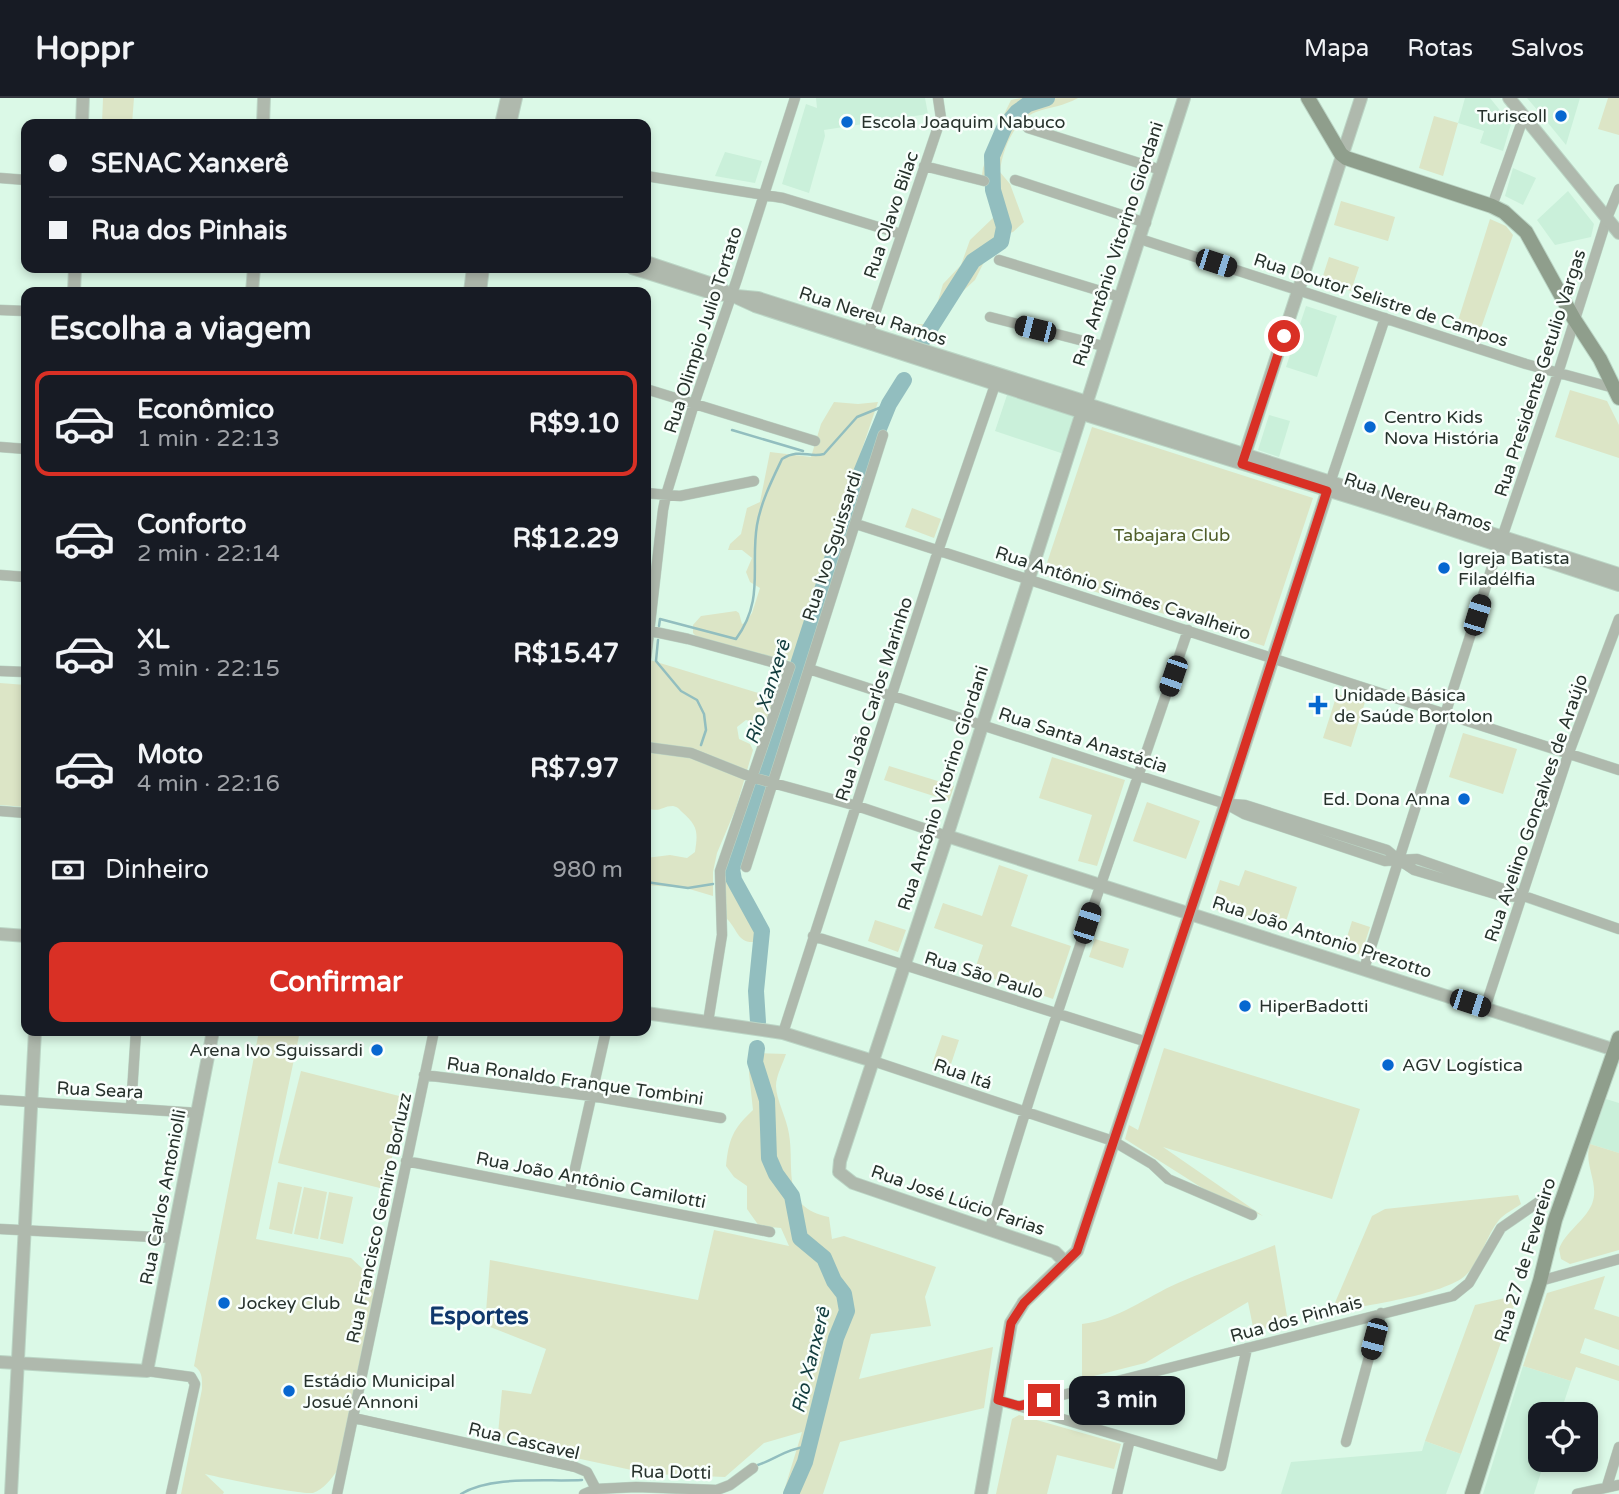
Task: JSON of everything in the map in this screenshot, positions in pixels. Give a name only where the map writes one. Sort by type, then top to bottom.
[{"type":"main road","points":[[1308,98],[1341,155],[1346,159],[1492,206],[1504,212],[1526,232],[1600,359],[1616,393]]},
{"type":"main road","name":"Rua 27 de Fevereiro","points":[[1472,1494],[1540,1281],[1555,1220],[1618,1047]]},
{"type":"street","points":[[82,119],[83,98]]},
{"type":"street","points":[[263,119],[264,98]]},
{"type":"street","points":[[502,119],[506,98]]},
{"type":"street","points":[[511,119],[516,98]]},
{"type":"street","name":"Rua Olimpio Julio Tortato","points":[[651,602],[666,495],[795,98]]},
{"type":"street","name":"Rua Olavo Bilac","points":[[867,337],[941,118],[938,98]]},
{"type":"street","name":"Rua Antônio Vitorino Giordani","points":[[839,1172],[840,1161],[1103,346],[1146,223],[1184,98]]},
{"type":"street","points":[[1243,459],[1361,98]]},
{"type":"street","points":[[1509,98],[1619,233]]},
{"type":"street","points":[[1492,206],[1524,116]]},
{"type":"street","points":[[1028,128],[1161,170]]},
{"type":"street","points":[[924,166],[984,181]]},
{"type":"street","points":[[651,177],[783,198],[901,234]]},
{"type":"street","points":[[0,178],[21,180]]},
{"type":"street","points":[[1015,180],[1146,223]]},
{"type":"street","name":"Rua Presidente Getulio Vargas","points":[[1364,969],[1574,318],[1619,189]]},
{"type":"street","name":"Rua Doutor Selistre de Campos","points":[[1139,239],[1616,393]]},
{"type":"street","points":[[999,260],[1120,297]]},
{"type":"street","name":"Rua Nereu Ramos","points":[[651,264],[678,278]]},
{"type":"street","name":"Rua Nereu Ramos","points":[[651,272],[715,285],[732,295],[758,298],[790,313],[1592,571],[1619,585]]},
{"type":"street","points":[[0,310],[21,311]]},
{"type":"street","points":[[990,317],[1103,346]]},
{"type":"street","points":[[981,1494],[1011,1323],[1024,1303],[1077,1251],[1385,318]]},
{"type":"street","name":"Rua João Carlos Marinho","points":[[783,1033],[938,551],[997,380]]},
{"type":"street","points":[[651,391],[816,441]]},
{"type":"street","name":"Rua Ivo Sguissardi","points":[[708,1022],[722,935],[720,871],[763,780],[809,669],[883,435]]},
{"type":"street","points":[[0,447],[21,449]]},
{"type":"street","points":[[651,494],[680,496],[754,481]]},
{"type":"street","name":"Rua Antônio Simões Cavalheiro","points":[[856,524],[1619,770]]},
{"type":"street","name":"Rua Nereu Ramos","points":[[1592,571],[1619,574]]},
{"type":"street","points":[[0,575],[21,577]]},
{"type":"street","name":"Rua Avelino Gonçalves de Araújo","points":[[1485,1008],[1568,755],[1619,619]]},
{"type":"street","points":[[990,1228],[1023,1113],[1188,631]]},
{"type":"street","name":"Rua Ivo Sguissardi","points":[[651,632],[790,667],[777,709],[746,867]]},
{"type":"street","name":"Rua Santa Anastácia","points":[[809,669],[1226,804],[1244,814],[1312,831],[1351,844],[1385,861],[1399,860],[1414,870],[1443,873],[1475,883],[1502,897],[1521,897],[1619,929]]},
{"type":"street","points":[[0,671],[21,672]]},
{"type":"street","name":"Rua João Antonio Prezotto","points":[[651,748],[691,753],[763,780],[857,806],[1485,1008],[1618,1047]]},
{"type":"street","points":[[0,811],[21,813]]},
{"type":"street","points":[[0,934],[21,936]]},
{"type":"street","name":"Rua São Paulo","points":[[813,936],[1147,1042]]},
{"type":"street","name":"Rua Itá","points":[[651,1014],[783,1033],[1113,1141],[1152,1164],[1168,1179],[1252,1215]]},
{"type":"street","points":[[11,1494],[35,1036]]},
{"type":"street","points":[[131,1108],[136,1036]]},
{"type":"street","name":"Rua Carlos Antoniolli","points":[[147,1371],[213,1036]]},
{"type":"street","name":"Rua Francisco Gemiro Borluzz","points":[[337,1494],[432,1036]]},
{"type":"street","points":[[570,1191],[605,1036]]},
{"type":"street","name":"Rua Ronaldo Franque Tombini","points":[[425,1075],[592,1096],[721,1118]]},
{"type":"street","name":"Rua Seara","points":[[0,1100],[198,1113]]},
{"type":"street","name":"Rua João Antônio Camilotti","points":[[406,1161],[770,1231]]},
{"type":"street","name":"Rua José Lúcio Farias","points":[[839,1172],[853,1183],[1055,1252],[1065,1262]]},
{"type":"street","name":"Rua dos Pinhais","points":[[1019,1406],[1453,1296],[1469,1283],[1501,1228],[1540,1202]]},
{"type":"street","points":[[0,1229],[173,1238]]},
{"type":"street","points":[[1540,1281],[1619,1259]]},
{"type":"street","points":[[1346,1442],[1381,1313]]},
{"type":"street","points":[[998,1400],[1221,1466],[1247,1348]]},
{"type":"street","points":[[0,1362],[147,1371],[191,1377],[194,1380],[171,1494]]},
{"type":"street","name":"Rua Cascavel","points":[[354,1418],[575,1467],[587,1472],[596,1489]]},
{"type":"street","points":[[1117,1494],[1130,1439]]},
{"type":"street","points":[[1607,1486],[1619,1447]]},
{"type":"street","name":"Rua Dotti","points":[[584,1494],[596,1489],[636,1487],[717,1490],[730,1485],[753,1468]]},
{"type":"street","points":[[1577,1494],[1619,1485]]},
{"type":"shaded area","points":[[816,98],[925,98],[928,114],[824,130],[825,136],[809,193],[782,184],[806,104],[817,108]]},
{"type":"shaded area","points":[[1465,98],[1490,98],[1511,124],[1503,151],[1480,143],[1484,131],[1458,123]]},
{"type":"shaded area","name":"Turiscoll","points":[[1527,98],[1580,98],[1566,145],[1539,112]]},
{"type":"shaded area","points":[[725,152],[762,161],[755,183],[715,176]]},
{"type":"shaded area","points":[[1513,168],[1536,178],[1523,205],[1505,196]]},
{"type":"shaded area","points":[[1568,191],[1594,224],[1591,237],[1555,245],[1537,220]]},
{"type":"shaded area","points":[[1306,306],[1337,316],[1317,377],[1286,367]]},
{"type":"shaded area","points":[[1008,392],[1077,414],[1064,454],[995,431]]},
{"type":"shaded area","points":[[1269,415],[1290,421],[1279,457],[1258,450]]},
{"type":"shaded area","points":[[1606,1099],[1619,1103],[1619,1153],[1590,1144]]},
{"type":"shaded area","points":[[1523,1366],[1571,1381],[1564,1402],[1528,1402],[1528,1472],[1541,1472],[1534,1494],[1483,1494]]},
{"type":"shaded area","points":[[1425,1441],[1461,1454],[1446,1494],[1281,1494],[1291,1462],[1422,1451]]},
{"type":"green space","points":[[103,98],[134,98],[132,119],[102,119]]},
{"type":"green space","points":[[1078,98],[1036,112],[1015,129],[1006,145],[1000,172],[1010,184],[1024,222],[1013,232],[996,238],[975,280],[949,304],[942,324],[929,345],[911,340],[915,324],[924,324],[937,304],[943,284],[961,265],[970,240],[994,217],[982,175],[983,168],[994,135],[1011,100]]},
{"type":"green space","points":[[1608,98],[1619,98],[1619,135],[1598,129]]},
{"type":"green space","points":[[1434,116],[1458,123],[1443,176],[1419,168]]},
{"type":"green space","points":[[1341,201],[1395,217],[1388,241],[1334,225]]},
{"type":"green space","points":[[1490,219],[1506,226],[1513,235],[1480,331],[1457,324]]},
{"type":"green space","points":[[1329,257],[1359,267],[1351,291],[1321,282]]},
{"type":"green space","points":[[1570,390],[1607,401],[1619,425],[1619,458],[1555,437]]},
{"type":"green space","points":[[834,402],[878,402],[837,523],[796,662],[696,636],[693,633],[693,625],[701,616],[736,611],[742,624],[752,613],[760,588],[750,582],[746,572],[752,558],[742,550],[728,550],[730,544],[741,534],[747,508],[760,502],[770,452],[811,457],[821,424]]},
{"type":"green space","name":"Tabajara Club","points":[[1092,427],[1313,498],[1264,646],[1043,575]]},
{"type":"green space","points":[[912,508],[941,519],[934,538],[905,527]]},
{"type":"green space","points":[[651,660],[771,697],[775,703],[767,726],[746,720],[737,727],[739,739],[750,744],[753,750],[736,808],[717,853],[713,872],[713,896],[686,888],[651,885],[651,857],[670,855],[687,858],[695,852],[696,839],[694,826],[677,808],[669,806],[651,809]]},
{"type":"green space","points":[[0,683],[21,685],[21,807],[0,805]]},
{"type":"green space","points":[[1337,694],[1365,702],[1351,747],[1323,738]]},
{"type":"green space","points":[[1463,733],[1517,749],[1503,794],[1449,777]]},
{"type":"green space","points":[[1052,757],[1125,780],[1097,866],[1078,861],[1092,815],[1039,798]]},
{"type":"green space","points":[[889,766],[954,786],[949,801],[884,780]]},
{"type":"green space","points":[[1147,802],[1200,821],[1186,859],[1133,841]]},
{"type":"green space","points":[[999,865],[1028,875],[1011,926],[1071,946],[1053,999],[974,972],[983,945],[934,928],[943,903],[982,916]]},
{"type":"green space","points":[[1245,870],[1297,887],[1283,931],[1211,908],[1220,880],[1239,886]]},
{"type":"green space","points":[[724,872],[755,923],[758,935],[754,942],[741,938],[726,918]]},
{"type":"green space","points":[[875,920],[906,930],[898,952],[868,941]]},
{"type":"green space","points":[[1352,921],[1370,927],[1361,955],[1343,950]]},
{"type":"green space","points":[[1095,939],[1129,949],[1123,968],[1089,957]]},
{"type":"green space","points":[[942,1035],[959,1040],[949,1070],[932,1064]]},
{"type":"green space","name":"Estádio Municipal Josué Annoni","points":[[258,1036],[299,1036],[256,1239],[351,1258],[366,1272],[376,1293],[337,1471],[327,1484],[313,1493],[304,1493],[205,1474],[223,1494],[181,1494],[202,1389],[200,1373],[194,1366]]},
{"type":"green space","points":[[1164,1048],[1360,1109],[1332,1199],[1163,1147],[1263,1216],[1210,1193],[1125,1139],[1129,1125],[1138,1130]]},
{"type":"green space","points":[[750,1053],[786,1054],[776,1086],[789,1134],[793,1185],[796,1196],[803,1205],[813,1212],[829,1217],[832,1239],[844,1236],[936,1267],[925,1297],[931,1326],[871,1334],[859,1379],[993,1347],[984,1408],[840,1442],[823,1494],[783,1494],[802,1432],[764,1443],[725,1477],[650,1474],[511,1444],[498,1434],[502,1390],[531,1394],[546,1349],[485,1325],[490,1260],[698,1300],[714,1230],[789,1246],[781,1228],[759,1226],[747,1209],[747,1186],[734,1177],[726,1166],[733,1135],[753,1110]]},
{"type":"green space","points":[[301,1071],[407,1098],[384,1189],[278,1163]]},
{"type":"green space","points":[[1590,1144],[1619,1153],[1619,1250],[1570,1264],[1561,1259],[1559,1249],[1592,1204],[1594,1189],[1588,1159]]},
{"type":"green space","points":[[278,1182],[302,1187],[292,1234],[269,1229]]},
{"type":"green space","points":[[304,1187],[327,1192],[318,1239],[294,1234]]},
{"type":"green space","points":[[329,1192],[353,1197],[343,1244],[320,1239]]},
{"type":"green space","points":[[1518,1195],[1521,1204],[1499,1220],[1471,1269],[1455,1282],[1402,1299],[1331,1312],[1372,1216],[1385,1209]]},
{"type":"green space","points":[[1275,1245],[1288,1322],[1254,1332],[1248,1302],[1145,1363],[1082,1379],[1082,1324],[1108,1318],[1178,1283]]},
{"type":"green space","points":[[1605,1276],[1594,1309],[1619,1317],[1619,1350],[1585,1338],[1580,1353],[1619,1366],[1619,1381],[1576,1367],[1571,1381],[1523,1366],[1547,1293]]},
{"type":"green space","points":[[1518,1295],[1461,1454],[1425,1441],[1475,1305]]},
{"type":"green space","points":[[1019,1415],[1121,1444],[1114,1469],[1057,1455],[1047,1494],[996,1494],[1012,1419]]},
{"type":"waterway","name":"Rio Xanxerê","points":[[919,346],[973,261],[1001,242],[1004,227],[993,190],[992,156],[1005,126],[1017,112],[1028,104],[1047,98]]},
{"type":"waterway","name":"Rio Xanxerê","points":[[758,1022],[756,991],[762,931],[734,880],[732,869],[742,847],[743,835],[856,485],[889,404],[904,380]]},
{"type":"waterway","points":[[659,626],[660,619],[736,639],[751,610],[754,596],[755,540],[759,516],[782,459],[794,454],[824,454],[857,417],[889,404]]},
{"type":"waterway","points":[[732,430],[803,451]]},
{"type":"waterway","points":[[658,640],[656,661],[681,691],[697,700],[704,714],[706,730],[701,745]]},
{"type":"waterway","name":"Rio Xanxerê","points":[[727,881],[734,880]]},
{"type":"waterway","points":[[651,883],[688,888],[713,884]]},
{"type":"waterway","name":"Rio Xanxerê","points":[[757,1048],[755,1062],[767,1100],[769,1158],[776,1174],[792,1196],[800,1238],[824,1258],[834,1281],[844,1294],[847,1311],[836,1338],[805,1462],[791,1494]]},
{"type":"waterway","points":[[755,1466],[794,1449],[809,1447]]},
{"type":"waterway","points":[[461,1494],[488,1484],[504,1482],[582,1480]]},
{"type":"place","name":"Turiscoll","points":[[1561,116]]},
{"type":"place","name":"Escola Joaquim Nabuco","points":[[847,122]]},
{"type":"place","name":"Centro Kids Nova História","points":[[1370,427]]},
{"type":"place","name":"Igreja Batista Filadélfia","points":[[1444,568]]},
{"type":"place","name":"Unidade Básica de Saúde Bortolon","points":[[1318,705]]},
{"type":"place","name":"Ed. Dona Anna","points":[[1464,799]]},
{"type":"place","name":"HiperBadotti","points":[[1245,1006]]},
{"type":"place","name":"Arena Ivo Sguissardi","points":[[377,1050]]},
{"type":"place","name":"AGV Logística","points":[[1388,1065]]},
{"type":"place","name":"Jockey Club","points":[[224,1303]]},
{"type":"place","name":"Estádio Municipal Josué Annoni","points":[[289,1391]]},
{"type":"district","name":"Esportes","points":[[479,1316]]},
{"type":"route","points":[[1044,1400],[1019,1406],[998,1400],[1011,1323],[1024,1303],[1077,1251],[1327,491],[1242,464],[1284,336]]}]
